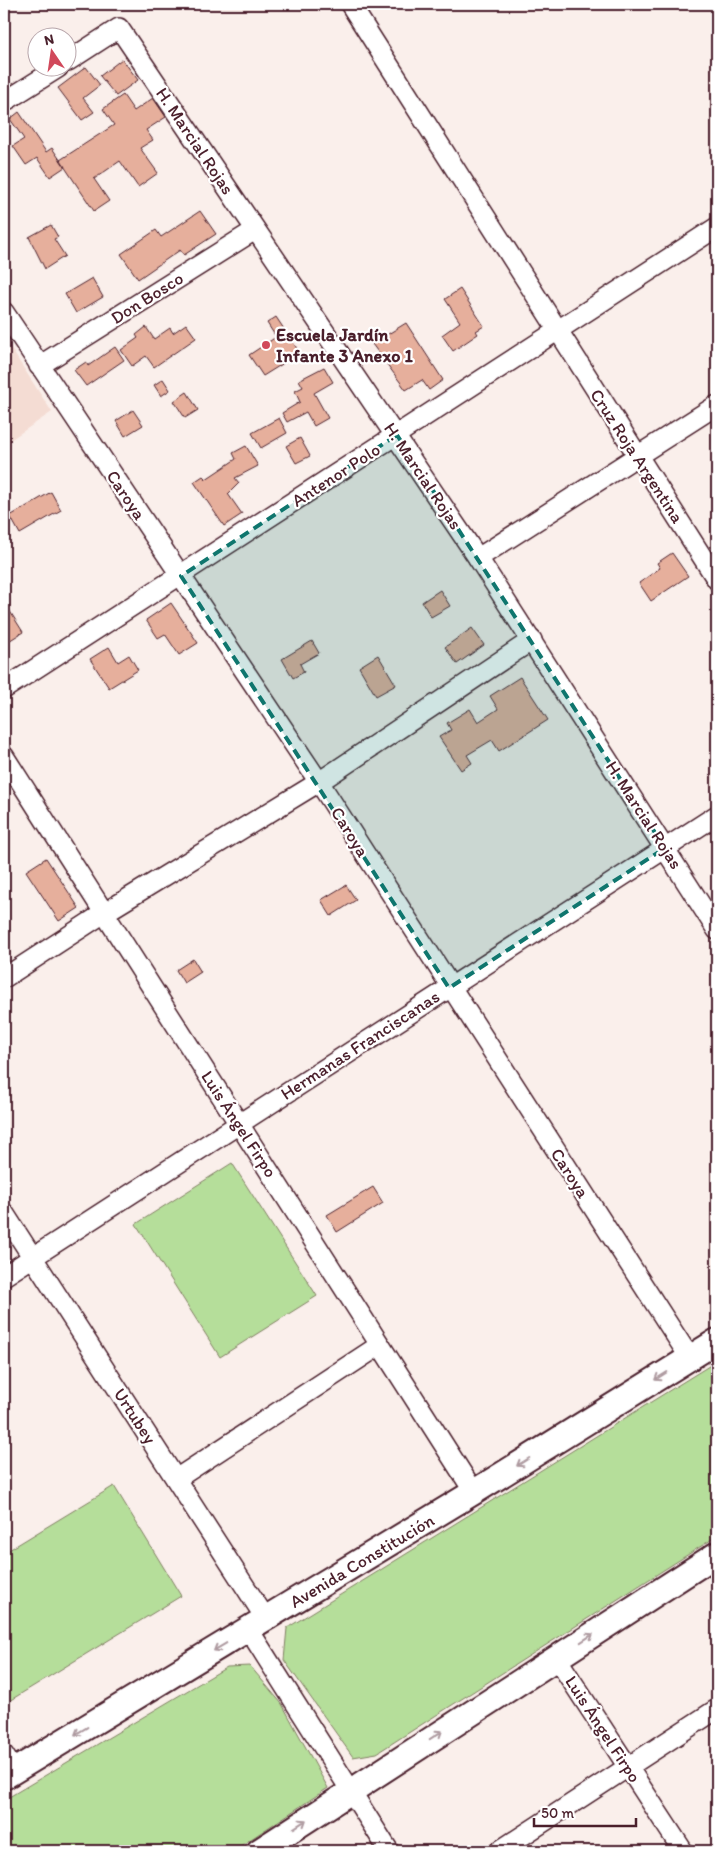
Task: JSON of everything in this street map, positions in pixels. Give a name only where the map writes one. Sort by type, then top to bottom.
[{"type":"main road","name":"Avenida Constitución","points":[[7,1768],[257,1624],[717,1341]]},
{"type":"main road","points":[[259,1851],[717,1554]]},
{"type":"street","name":"Cruz Roja Argentina","points":[[350,4],[717,580]]},
{"type":"street","name":"H. Marcial Rojas","points":[[78,55],[119,28],[255,230],[397,435],[532,640],[717,930]]},
{"type":"street","points":[[4,102],[42,78]]},
{"type":"street","name":"Antenor Polo","points":[[4,689],[717,227]]},
{"type":"street","name":"Don Bosco","points":[[39,366],[255,230]]},
{"type":"street","name":"Caroya","points":[[4,312],[319,782],[449,988],[690,1358]]},
{"type":"street","points":[[478,558],[717,405]]},
{"type":"street","points":[[4,978],[104,913],[319,782],[532,640]]},
{"type":"street","name":"Luis Ángel Firpo","points":[[4,756],[474,1492]]},
{"type":"street","name":"Hermanas Franciscanas","points":[[4,1276],[717,815]]},
{"type":"street","name":"Urtubey","points":[[4,1213],[176,1479],[350,1791]]},
{"type":"street","points":[[176,1479],[380,1345]]},
{"type":"street","name":"Luis Ángel Firpo","points":[[556,1657],[683,1851]]},
{"type":"street","points":[[499,1851],[717,1709]]},
{"type":"street","points":[[350,1791],[389,1851]]},
{"type":"highlighted area","points":[[397,435],[665,848],[449,988],[181,576]]},
{"type":"shaded area","points":[[4,338],[52,412],[4,444]]},
{"type":"green space","points":[[232,1163],[317,1296],[220,1357],[136,1224]]},
{"type":"green space","points":[[717,1361],[717,1536],[377,1753],[353,1757],[284,1660],[287,1628]]},
{"type":"green space","points":[[114,1486],[181,1596],[9,1701],[4,1693],[4,1553]]},
{"type":"green space","points":[[250,1666],[282,1704],[328,1788],[233,1851],[4,1851],[4,1800],[227,1667]]},
{"type":"building","points":[[122,59],[138,80],[116,96],[100,76]]},
{"type":"building","points":[[86,67],[100,85],[83,98],[94,112],[82,120],[58,88],[71,78],[78,78],[78,73]]},
{"type":"building","points":[[123,95],[134,111],[153,98],[166,117],[146,130],[153,140],[140,148],[158,173],[138,187],[120,161],[94,179],[109,201],[94,211],[60,160],[114,125],[103,109]]},
{"type":"building","points":[[19,112],[46,152],[52,148],[65,167],[50,177],[37,158],[26,165],[13,146],[24,139],[10,119]]},
{"type":"building","points":[[200,211],[216,234],[184,255],[180,250],[138,279],[121,254],[156,230],[161,237]]},
{"type":"building","points":[[51,225],[58,237],[54,239],[65,256],[45,269],[29,237]]},
{"type":"building","points":[[92,278],[103,297],[76,313],[65,294]]},
{"type":"building","points":[[460,289],[484,326],[476,331],[478,334],[453,351],[442,335],[460,322],[445,299]]},
{"type":"building","points":[[276,317],[300,353],[263,376],[249,355],[276,337],[267,323]]},
{"type":"building","points":[[406,323],[443,380],[429,390],[422,380],[406,390],[372,344]]},
{"type":"building","points":[[186,324],[196,338],[154,367],[146,356],[132,366],[121,350],[138,338],[136,335],[146,327],[154,339],[170,328],[173,333]]},
{"type":"building","points":[[115,347],[124,360],[86,386],[74,370],[86,362],[88,366]]},
{"type":"building","points":[[324,367],[333,382],[314,393],[328,418],[314,426],[306,412],[287,422],[282,413],[300,402],[295,391],[303,387],[299,380]]},
{"type":"building","points":[[163,379],[170,390],[161,396],[154,385]]},
{"type":"building","points":[[187,392],[198,410],[185,418],[174,401]]},
{"type":"building","points":[[133,410],[143,425],[125,436],[116,421]]},
{"type":"building","points":[[279,418],[287,433],[261,448],[252,433]]},
{"type":"building","points":[[300,438],[310,456],[296,463],[286,446]]},
{"type":"building","points":[[246,446],[258,466],[235,478],[239,483],[228,494],[242,514],[224,526],[194,482],[203,476],[206,479],[236,459],[233,453]]},
{"type":"building","points":[[51,492],[61,510],[20,534],[10,516]]},
{"type":"building","points":[[672,553],[688,576],[651,601],[639,583],[660,568],[657,563]]},
{"type":"building","points":[[440,590],[450,606],[431,617],[422,602]]},
{"type":"building","points":[[4,602],[23,632],[4,644]]},
{"type":"building","points":[[171,603],[198,643],[179,655],[165,634],[158,638],[146,620]]},
{"type":"building","points":[[472,628],[484,645],[457,664],[445,647]]},
{"type":"building","points":[[312,641],[319,653],[300,664],[304,672],[293,678],[282,659]]},
{"type":"building","points":[[109,647],[118,662],[129,655],[138,670],[109,688],[90,659]]},
{"type":"building","points":[[378,655],[396,685],[376,696],[359,667]]},
{"type":"building","points":[[520,677],[548,720],[499,751],[492,740],[467,755],[472,763],[461,770],[439,737],[451,730],[447,723],[470,709],[478,722],[498,709],[490,696]]},
{"type":"building","points":[[46,858],[79,908],[59,921],[26,871]]},
{"type":"building","points":[[346,885],[356,900],[331,916],[321,900]]},
{"type":"building","points":[[193,959],[201,972],[184,983],[176,970]]},
{"type":"building","points":[[373,1187],[383,1203],[337,1232],[327,1215]]},
{"type":"place","name":"Escuela Jardín Infante 3 Anexo 1","points":[[266,345]]}]
